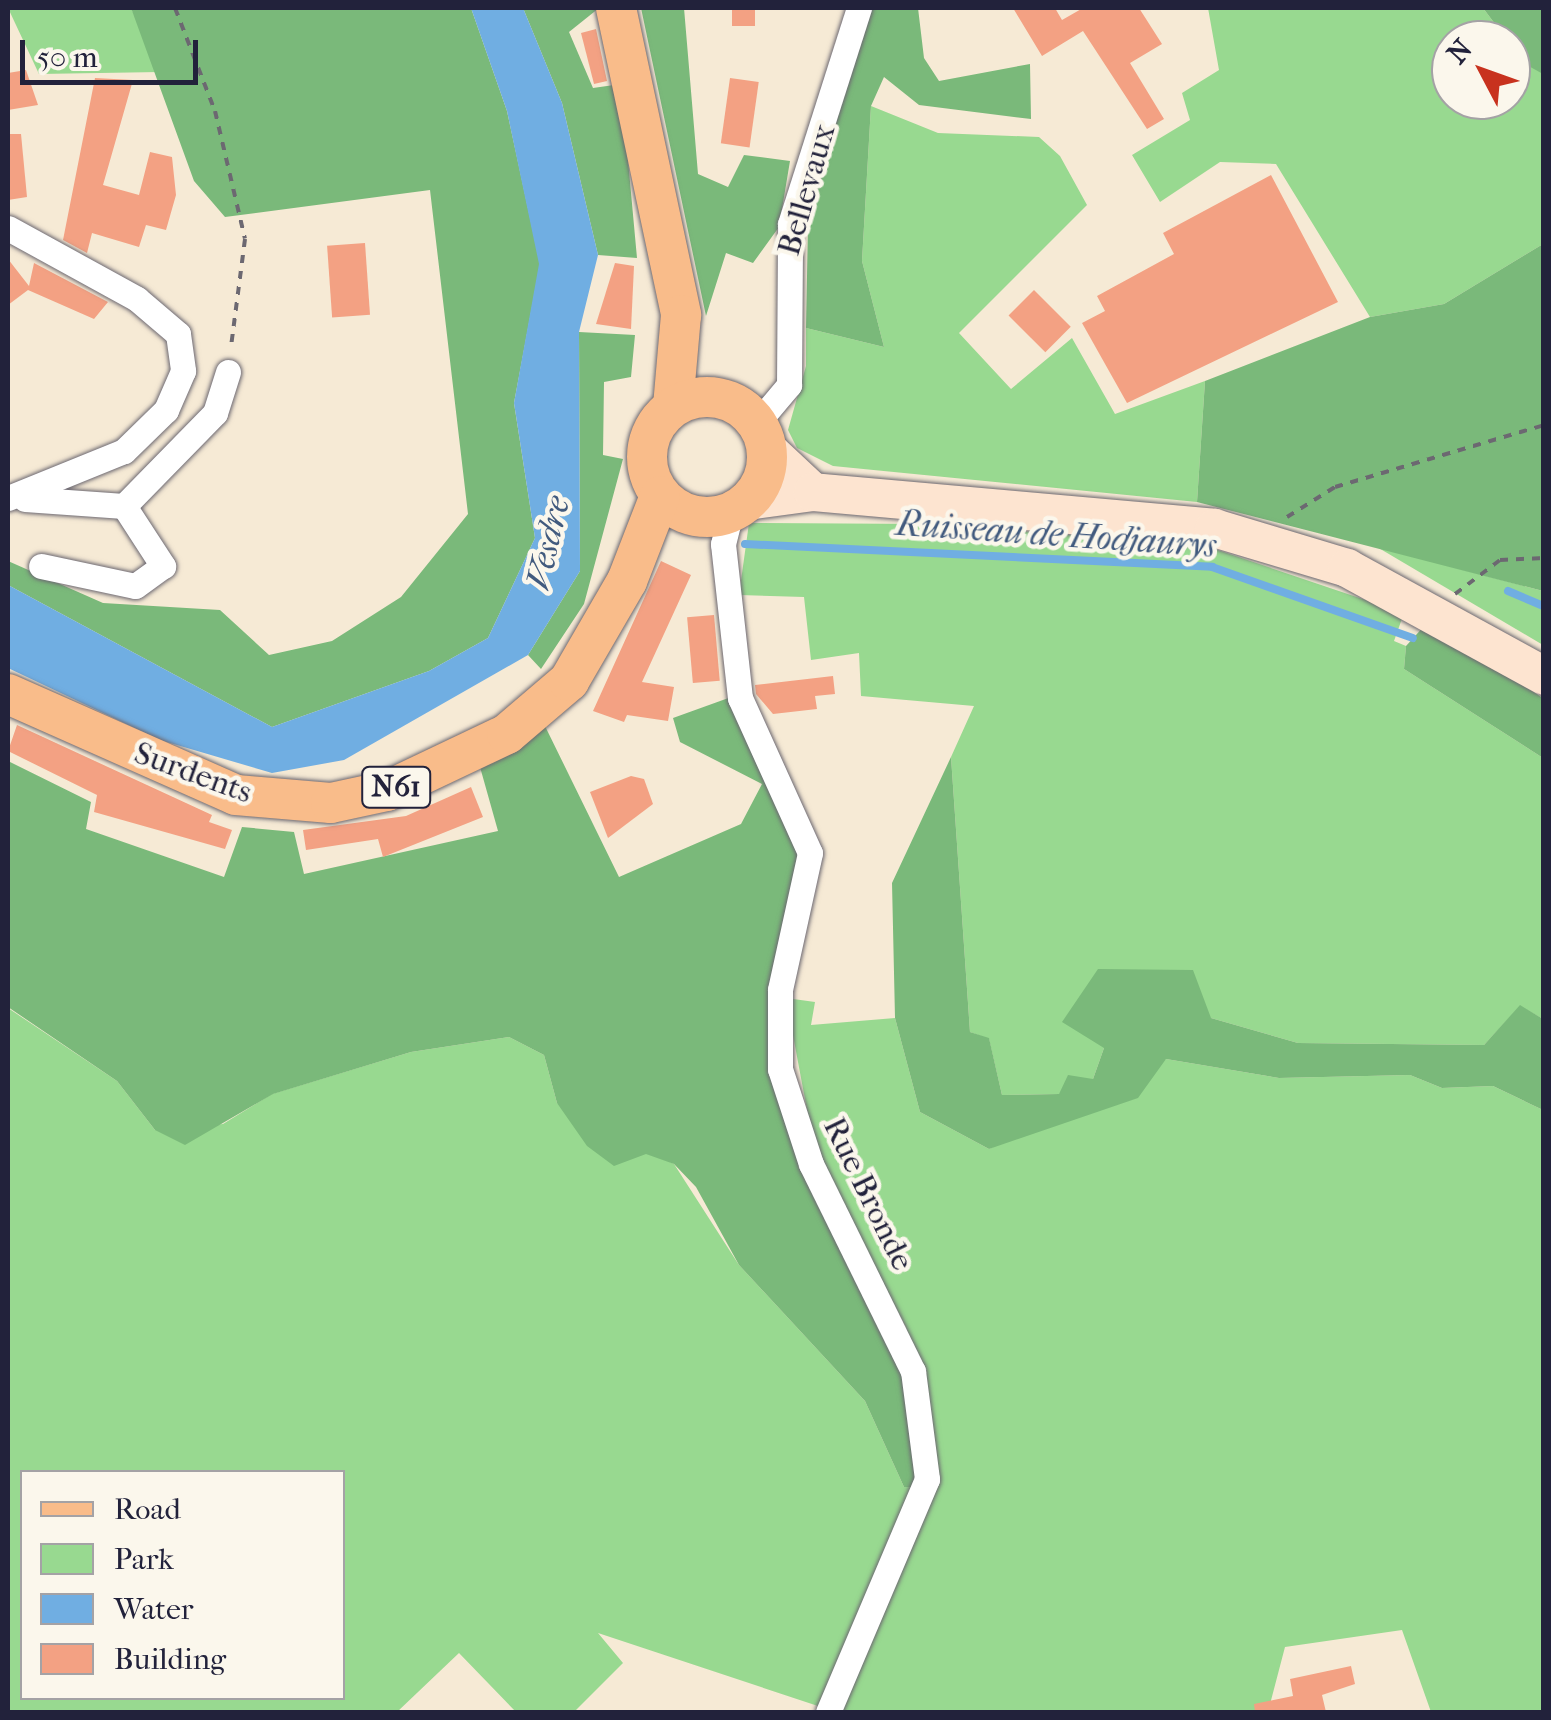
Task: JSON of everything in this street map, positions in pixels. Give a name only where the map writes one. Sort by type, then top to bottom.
[{"type":"main road","points":[[616,8],[681,315],[672,406],[646,448],[660,496],[693,516],[813,492],[1154,520],[1256,538],[1437,611],[1544,676]]},
{"type":"main road","points":[[681,315],[753,425],[813,492]]},
{"type":"main road","points":[[672,406],[704,396],[753,425]]},
{"type":"main road","points":[[739,507],[753,425]]},
{"type":"main road","name":"Surdents","points":[[8,694],[236,795],[331,803],[387,791],[507,734],[569,681],[627,581],[660,496]]},
{"type":"street","name":"Bellevaux","points":[[753,425],[789,385],[790,224],[859,8]]},
{"type":"street","points":[[8,228],[137,299],[178,334],[184,371],[173,395],[124,451],[9,498]]},
{"type":"street","points":[[9,498],[124,506],[215,413],[228,372]]},
{"type":"street","points":[[173,395],[215,413]]},
{"type":"street","points":[[41,566],[135,586],[163,566],[124,506]]},
{"type":"street","name":"Rue Bronde","points":[[739,507],[722,544],[740,698],[810,853],[780,990],[780,1069],[811,1164],[913,1370],[928,1479],[828,1712]]},
{"type":"path","points":[[175,8],[215,112],[245,239],[228,372]]},
{"type":"path","points":[[1256,538],[1335,487],[1544,425]]},
{"type":"path","points":[[1437,611],[1500,560],[1544,558]]},
{"type":"green space","points":[[8,8],[131,8],[160,72],[39,74]]},
{"type":"green space","points":[[131,8],[471,8],[507,111],[540,264],[514,403],[535,538],[488,638],[429,671],[272,727],[8,585],[8,561],[103,603],[220,610],[269,655],[332,641],[401,597],[468,514],[430,190],[225,217],[194,181]]},
{"type":"green space","points":[[523,8],[599,8],[569,32],[593,88],[621,84],[637,258],[598,255],[562,103]]},
{"type":"green space","points":[[641,8],[684,8],[698,174],[728,187],[744,155],[790,161],[779,227],[753,263],[726,253],[706,316]]},
{"type":"green space","points":[[867,8],[918,8],[924,58],[939,81],[1030,64],[1031,119],[919,105],[884,77],[871,106],[862,261],[884,347],[806,328],[808,225]]},
{"type":"green space","points":[[1208,8],[1483,8],[1492,20],[1431,20],[1431,120],[1531,120],[1531,63],[1543,74],[1543,244],[1444,304],[1370,317],[1276,164],[1220,162],[1160,202],[1132,155],[1190,120],[1182,93],[1219,70]]},
{"type":"green space","points":[[1483,8],[1543,8],[1543,74],[1531,67],[1531,20],[1492,20]]},
{"type":"green space","points":[[871,106],[938,133],[1039,137],[1060,156],[1087,205],[959,333],[1011,389],[1072,338],[1115,414],[1205,381],[1197,502],[833,466],[797,448],[788,430],[806,366],[806,328],[884,347],[862,261]]},
{"type":"green space","points":[[1543,244],[1543,591],[1197,502],[1205,381],[1370,317],[1444,304]]},
{"type":"green space","points":[[579,332],[635,335],[631,377],[604,382],[603,455],[623,459],[584,604],[541,669],[528,655],[580,571]]},
{"type":"green space","points":[[749,523],[926,524],[1203,545],[1404,613],[1394,641],[1406,646],[1404,669],[1543,758],[1543,1019],[1520,1006],[1484,1045],[1298,1043],[1211,1018],[1104,1048],[1093,1079],[1059,1094],[1002,1095],[989,1039],[970,1032],[951,757],[974,706],[861,696],[859,653],[811,660],[804,597],[739,595]]},
{"type":"green space","points":[[1377,547],[1543,591],[1543,645]]},
{"type":"green space","points":[[1426,624],[1543,698],[1543,758],[1404,669],[1406,646]]},
{"type":"green space","points":[[734,696],[805,851],[776,1082],[897,1358],[914,1421],[915,1487],[904,1487],[865,1401],[739,1265],[696,1187],[674,1164],[646,1154],[614,1166],[587,1146],[557,1103],[544,1055],[509,1037],[411,1052],[273,1094],[185,1145],[155,1130],[117,1081],[8,1007],[8,761],[91,802],[86,829],[224,877],[242,827],[294,832],[304,874],[498,831],[480,767],[544,724],[619,877],[741,824],[762,784],[680,742],[673,718]]},
{"type":"green space","points":[[951,757],[970,1032],[989,1038],[1002,1095],[1059,1094],[1068,1075],[1093,1079],[1104,1048],[1062,1022],[1098,969],[1193,970],[1211,1018],[1298,1043],[1484,1045],[1520,1005],[1543,1019],[1543,1110],[1493,1086],[1442,1088],[1410,1075],[1279,1078],[1166,1059],[1138,1098],[989,1149],[920,1112],[895,1018],[892,883]]},
{"type":"green space","points":[[786,998],[815,1002],[811,1025],[895,1018],[920,1112],[989,1149],[1166,1059],[1279,1078],[1410,1075],[1442,1088],[1493,1086],[1543,1110],[1543,1712],[1431,1712],[1402,1630],[1285,1647],[1268,1712],[839,1712],[938,1476],[906,1327],[817,1163]]},
{"type":"green space","points":[[8,1008],[117,1081],[155,1130],[223,1124],[272,1094],[411,1052],[509,1037],[544,1055],[557,1103],[674,1164],[739,1265],[865,1401],[904,1487],[915,1487],[827,1709],[598,1633],[623,1663],[574,1712],[516,1712],[459,1653],[397,1712],[8,1712]]},
{"type":"water","name":"Vesdre","points":[[471,8],[523,8],[562,103],[598,255],[579,332],[580,571],[528,655],[344,760],[272,773],[160,740],[8,668],[8,585],[272,727],[429,671],[488,638],[535,538],[514,403],[539,264],[507,111]]},
{"type":"building","points":[[732,8],[755,8],[755,26],[732,26]]},
{"type":"building","points":[[1013,8],[1055,8],[1062,20],[1083,8],[1139,8],[1162,44],[1130,63],[1164,119],[1147,129],[1083,31],[1042,56]]},
{"type":"building","points":[[596,29],[607,81],[594,84],[581,33]]},
{"type":"building","points":[[26,70],[38,105],[8,110],[8,73]]},
{"type":"building","points":[[95,78],[133,80],[103,185],[139,195],[150,152],[172,157],[176,195],[166,230],[146,225],[139,247],[92,233],[87,253],[63,240]]},
{"type":"building","points":[[730,78],[759,82],[750,147],[721,143]]},
{"type":"building","points":[[8,134],[21,134],[27,197],[8,200]]},
{"type":"building","points":[[1271,175],[1338,302],[1127,403],[1082,323],[1105,311],[1097,296],[1174,254],[1163,233]]},
{"type":"building","points":[[365,243],[370,315],[332,317],[327,246]]},
{"type":"building","points":[[8,259],[29,286],[34,263],[108,302],[94,319],[28,290],[8,305]]},
{"type":"building","points":[[615,263],[634,266],[631,329],[596,324]]},
{"type":"building","points":[[1034,290],[1071,327],[1045,352],[1009,315]]},
{"type":"building","points":[[661,561],[691,575],[642,682],[674,687],[668,721],[627,715],[624,722],[593,711]]},
{"type":"building","points":[[714,615],[720,681],[693,683],[687,617]]},
{"type":"building","points":[[833,676],[835,694],[815,696],[817,709],[773,714],[756,694],[755,685]]},
{"type":"building","points":[[17,725],[212,815],[209,822],[232,830],[225,849],[94,812],[97,795],[8,751]]},
{"type":"building","points":[[631,776],[644,779],[653,804],[608,838],[590,792]]},
{"type":"building","points":[[471,787],[483,817],[383,857],[378,839],[306,850],[303,830],[406,816]]},
{"type":"building","points":[[1351,1666],[1355,1684],[1322,1695],[1326,1712],[1255,1712],[1254,1704],[1293,1696],[1290,1679]]},
{"type":"waterway","name":"Ruisseau de Hodjaurys","points":[[745,544],[1212,567],[1413,638]]},
{"type":"waterway","name":"Ruisseau de Hodjaurys","points":[[1508,591],[1544,606]]}]
